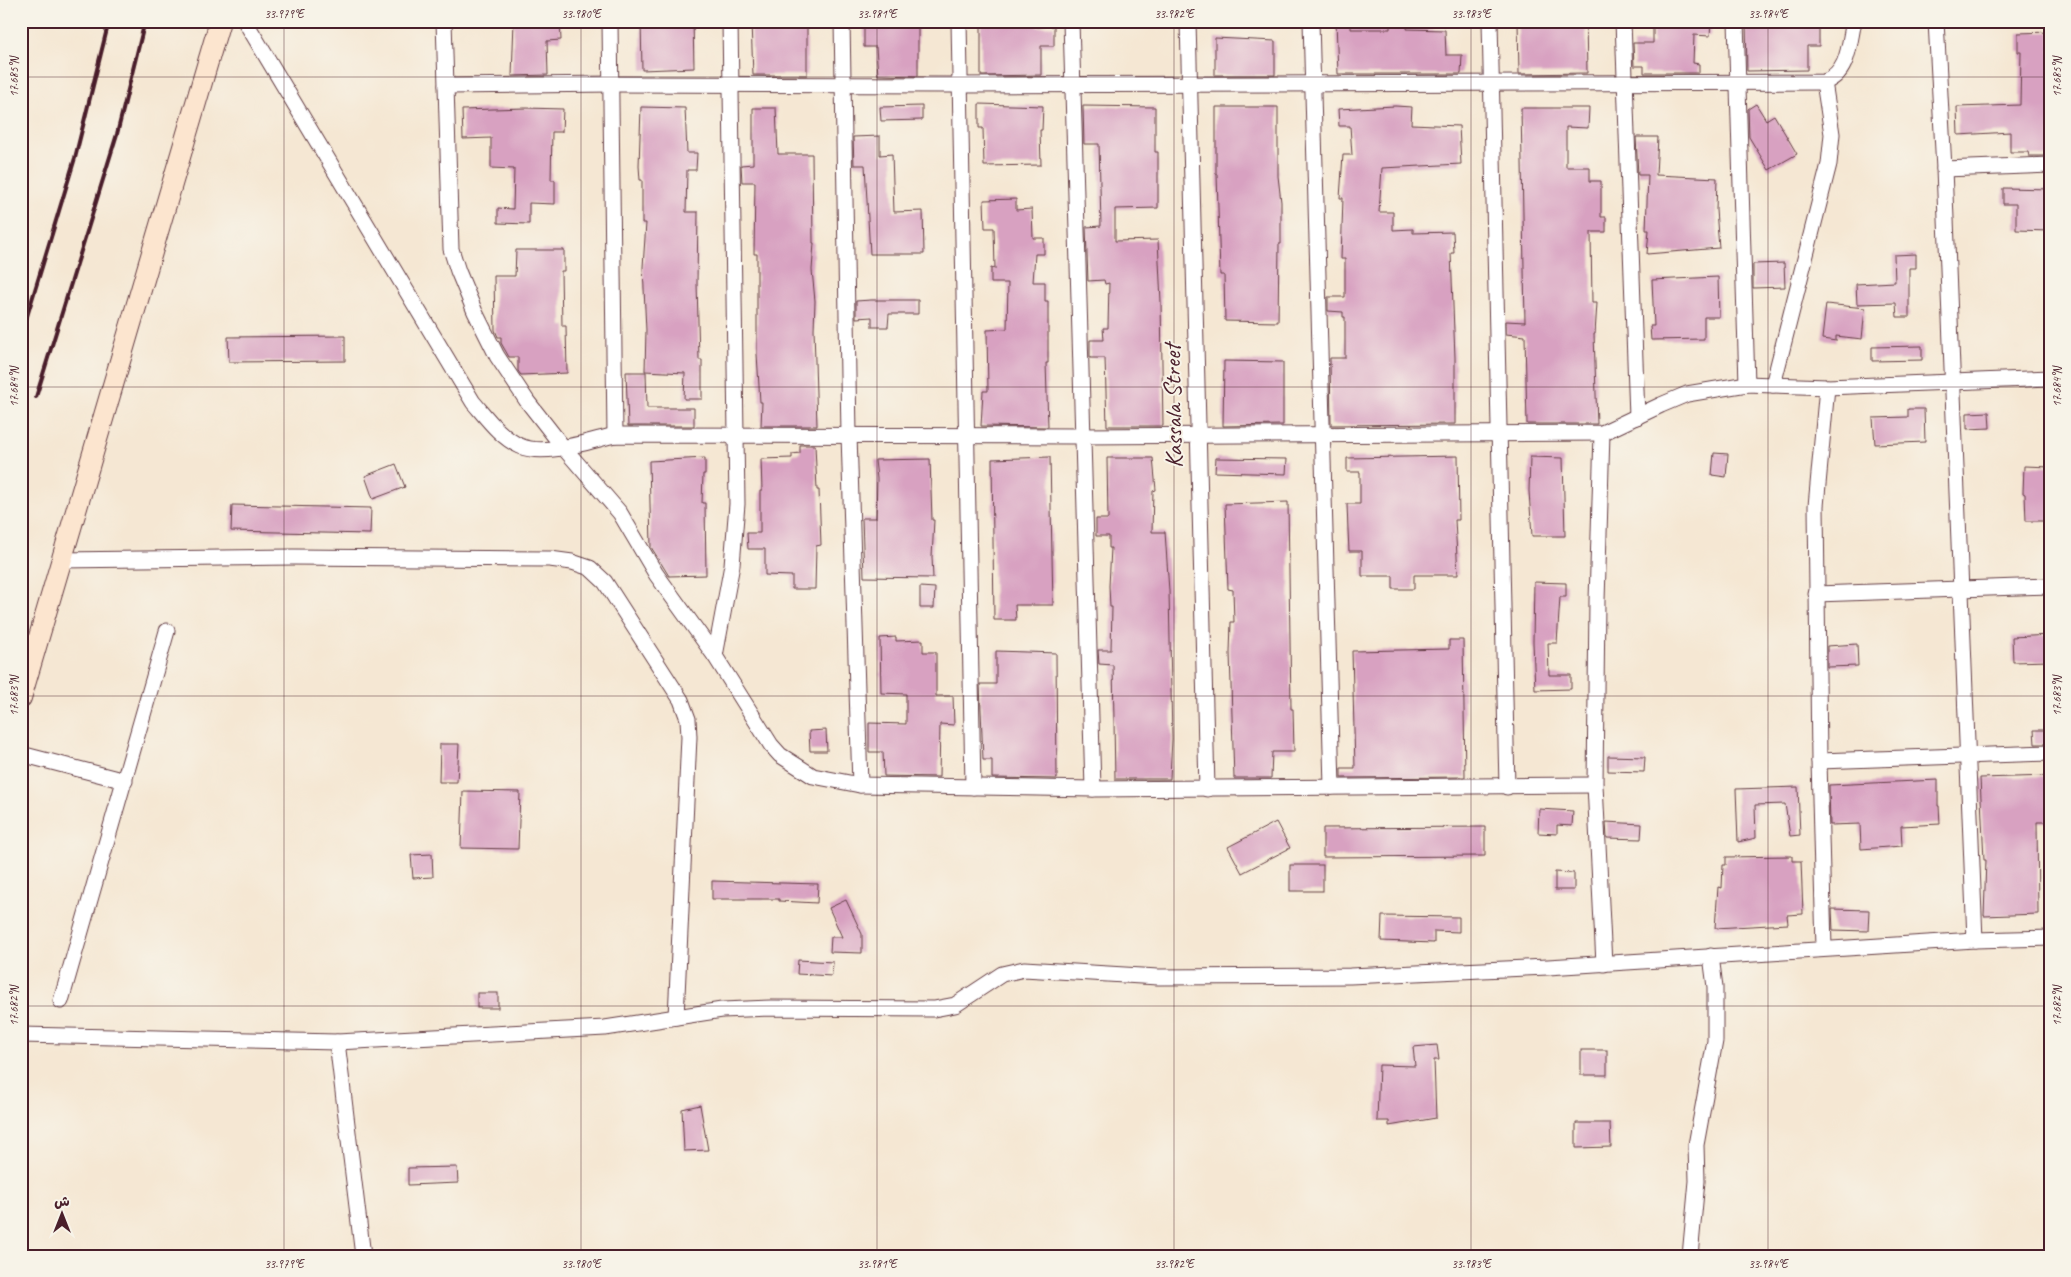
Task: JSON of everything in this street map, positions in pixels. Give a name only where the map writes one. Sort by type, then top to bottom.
[{"type":"main road","points":[[21,698],[220,21]]},
{"type":"street","points":[[245,21],[472,402],[506,437],[520,446],[534,450],[563,447],[615,435],[1083,436],[1602,433],[1687,394],[1747,384],[1828,387],[2050,378]]},
{"type":"street","points":[[444,21],[451,249],[475,312],[497,356],[527,401],[563,447],[620,513],[656,574],[715,656],[763,734],[780,755],[812,776],[860,785],[1093,789],[1596,785]]},
{"type":"street","points":[[610,21],[615,435]]},
{"type":"street","points":[[715,656],[732,565],[737,504],[730,21]]},
{"type":"street","points":[[842,21],[849,435],[860,785]]},
{"type":"street","points":[[959,21],[973,787]]},
{"type":"street","points":[[1071,21],[1093,789]]},
{"type":"street","name":"Kassala Street","points":[[1188,21],[1207,789]]},
{"type":"street","points":[[1311,21],[1332,787]]},
{"type":"street","points":[[1490,21],[1507,786]]},
{"type":"street","points":[[1623,21],[1637,417]]},
{"type":"street","points":[[1736,21],[1747,384]]},
{"type":"street","points":[[446,86],[612,84],[1624,84],[1738,81],[1824,82],[1833,79],[1844,66],[1854,21]]},
{"type":"street","points":[[1936,21],[1944,169],[1975,940]]},
{"type":"street","points":[[1773,385],[1829,164],[1832,134],[1824,82]]},
{"type":"street","points":[[1944,169],[2050,165]]},
{"type":"street","points":[[1824,948],[1819,762],[1816,506],[1828,387]]},
{"type":"street","points":[[1602,433],[1597,601],[1596,785],[1604,964]]},
{"type":"street","points":[[61,560],[293,558],[550,559],[572,562],[590,568],[605,582],[681,700],[688,719],[689,737],[676,1017]]},
{"type":"street","points":[[1816,594],[2050,586]]},
{"type":"street","points":[[61,1001],[167,631]]},
{"type":"street","points":[[1819,762],[2050,753]]},
{"type":"street","points":[[21,754],[125,781]]},
{"type":"street","points":[[21,1035],[337,1042],[604,1028],[722,1010],[771,1008],[934,1009],[955,1005],[1002,974],[1024,969],[1158,977],[1350,976],[1604,964],[1824,948],[2050,938]]},
{"type":"street","points":[[1690,1256],[1697,1182],[1696,1145],[1715,1041],[1715,987],[1711,956]]},
{"type":"street","points":[[337,1042],[363,1256]]},
{"type":"building","points":[[514,21],[560,21],[561,40],[547,41],[548,75],[512,76]]},
{"type":"building","points":[[641,21],[693,21],[694,68],[642,70]]},
{"type":"building","points":[[807,21],[807,75],[753,75],[751,22]]},
{"type":"building","points":[[981,21],[1037,21],[1037,27],[1054,26],[1054,46],[1041,46],[1041,75],[981,76]]},
{"type":"building","points":[[1336,21],[1351,21],[1351,29],[1390,29],[1390,21],[1408,21],[1407,29],[1445,30],[1446,55],[1462,55],[1461,74],[1338,74]]},
{"type":"building","points":[[1518,21],[1586,21],[1587,73],[1519,74]]},
{"type":"building","points":[[1653,21],[1711,21],[1710,36],[1694,35],[1693,63],[1699,64],[1699,73],[1644,73],[1644,66],[1634,66],[1633,43],[1653,43]]},
{"type":"building","points":[[1746,21],[1772,21],[1772,25],[1819,25],[1819,46],[1807,46],[1807,70],[1747,71]]},
{"type":"building","points":[[918,24],[918,76],[878,75],[876,47],[864,47],[864,25]]},
{"type":"building","points":[[2050,32],[2050,156],[2029,156],[2028,152],[2010,152],[2010,132],[1958,135],[1957,107],[2020,105],[2021,52],[2018,52],[2018,33]]},
{"type":"building","points":[[1215,38],[1275,41],[1275,75],[1215,75]]},
{"type":"building","points":[[979,104],[1043,106],[1042,130],[1040,130],[1041,165],[984,166],[983,128],[979,128]]},
{"type":"building","points":[[1756,104],[1766,120],[1774,115],[1797,154],[1769,170],[1749,137],[1748,109]]},
{"type":"building","points":[[922,106],[922,120],[881,121],[880,107]]},
{"type":"building","points":[[1083,106],[1155,107],[1155,152],[1158,152],[1158,208],[1115,209],[1115,241],[1158,240],[1163,426],[1107,426],[1105,358],[1090,358],[1090,340],[1104,340],[1103,328],[1108,328],[1109,283],[1105,284],[1104,280],[1088,281],[1086,227],[1101,226],[1099,144],[1084,144]]},
{"type":"building","points":[[641,107],[685,108],[687,153],[697,153],[696,170],[687,170],[686,212],[698,212],[697,283],[699,360],[702,360],[702,399],[684,399],[685,373],[645,371],[646,330],[643,267],[646,223],[642,223],[642,180],[640,180],[639,166]]},
{"type":"building","points":[[1216,107],[1278,107],[1278,176],[1281,202],[1281,244],[1279,244],[1278,322],[1225,321],[1224,275],[1220,275],[1216,174]]},
{"type":"building","points":[[1412,107],[1411,124],[1459,126],[1461,164],[1382,168],[1379,212],[1393,212],[1393,230],[1413,229],[1413,233],[1453,232],[1454,253],[1451,253],[1455,358],[1455,424],[1331,425],[1330,358],[1345,358],[1345,317],[1343,317],[1343,312],[1328,311],[1328,297],[1345,297],[1345,259],[1341,259],[1343,198],[1340,198],[1343,155],[1352,155],[1350,126],[1339,126],[1338,109]]},
{"type":"building","points":[[753,108],[776,108],[778,154],[812,154],[814,243],[812,270],[815,301],[817,426],[761,426],[762,402],[760,402],[757,354],[757,254],[754,254],[755,182],[742,182],[741,165],[753,164]]},
{"type":"building","points":[[1521,108],[1589,108],[1588,128],[1566,127],[1566,167],[1590,167],[1590,181],[1601,181],[1601,217],[1606,217],[1606,232],[1591,232],[1592,303],[1597,303],[1594,334],[1597,424],[1527,424],[1525,336],[1506,334],[1506,321],[1525,322]]},
{"type":"building","points":[[563,109],[562,132],[552,132],[551,180],[555,180],[555,204],[529,203],[529,224],[498,223],[498,208],[513,209],[514,169],[491,168],[491,138],[463,139],[462,110]]},
{"type":"building","points":[[880,136],[880,155],[892,154],[894,212],[923,211],[924,254],[870,254],[865,165],[854,165],[853,137]]},
{"type":"building","points":[[1636,137],[1658,137],[1656,175],[1717,178],[1716,210],[1719,248],[1647,254],[1649,230],[1646,230],[1648,175],[1638,175]]},
{"type":"building","points":[[2003,188],[2050,189],[2050,231],[2016,230],[2016,204],[2003,204]]},
{"type":"building","points":[[1016,199],[1016,210],[1032,209],[1033,238],[1044,238],[1044,254],[1035,254],[1033,282],[1045,282],[1045,301],[1048,301],[1048,363],[1046,363],[1048,427],[981,426],[983,391],[988,391],[987,330],[1007,329],[1008,283],[991,283],[991,268],[995,269],[994,228],[985,228],[984,200]]},
{"type":"building","points":[[516,250],[564,250],[564,271],[561,271],[562,326],[566,326],[567,373],[521,375],[518,371],[518,357],[509,357],[501,343],[501,337],[498,337],[495,330],[494,276],[515,276]]},
{"type":"building","points":[[1916,254],[1916,268],[1909,268],[1909,317],[1897,317],[1896,303],[1857,304],[1856,284],[1895,282],[1894,255]]},
{"type":"building","points":[[1784,263],[1785,287],[1753,288],[1753,264]]},
{"type":"building","points":[[1718,277],[1719,317],[1704,317],[1704,339],[1651,340],[1650,326],[1654,326],[1652,280]]},
{"type":"building","points":[[918,300],[918,314],[889,314],[888,327],[872,327],[872,317],[856,318],[856,301]]},
{"type":"building","points":[[1826,304],[1865,308],[1862,339],[1836,336],[1836,341],[1822,339]]},
{"type":"building","points":[[345,336],[345,361],[229,362],[228,337]]},
{"type":"building","points":[[1922,346],[1922,360],[1872,361],[1872,347]]},
{"type":"building","points":[[1224,361],[1283,362],[1283,425],[1223,426]]},
{"type":"building","points":[[626,372],[646,372],[647,408],[694,408],[694,426],[628,426]]},
{"type":"building","points":[[1908,409],[1924,409],[1925,442],[1875,444],[1873,418],[1908,417]]},
{"type":"building","points":[[1989,412],[1990,428],[1967,429],[1967,413]]},
{"type":"building","points":[[800,445],[815,445],[821,545],[816,546],[815,589],[792,589],[792,576],[765,575],[765,549],[748,549],[747,533],[760,533],[761,459],[792,458],[792,454],[800,453]]},
{"type":"building","points":[[1714,453],[1728,454],[1726,477],[1712,475]]},
{"type":"building","points":[[1458,456],[1459,520],[1455,520],[1458,575],[1414,575],[1414,589],[1393,589],[1393,576],[1362,576],[1362,551],[1349,551],[1347,504],[1360,504],[1360,472],[1347,472],[1347,458]]},
{"type":"building","points":[[1050,457],[1053,605],[1015,605],[1016,620],[994,620],[992,459]]},
{"type":"building","points":[[1530,457],[1563,458],[1565,536],[1532,536],[1529,491]]},
{"type":"building","points":[[705,458],[702,503],[705,503],[706,575],[669,576],[651,547],[649,461]]},
{"type":"building","points":[[1107,458],[1153,458],[1156,490],[1153,491],[1152,532],[1165,532],[1169,591],[1172,739],[1170,779],[1115,779],[1113,665],[1099,664],[1098,650],[1111,650],[1112,607],[1110,607],[1109,586],[1111,548],[1109,548],[1109,536],[1096,536],[1096,519],[1108,519]]},
{"type":"building","points":[[1216,458],[1287,459],[1286,474],[1215,472]]},
{"type":"building","points":[[930,459],[932,520],[934,520],[933,578],[864,577],[862,518],[876,518],[877,479],[875,460]]},
{"type":"building","points":[[396,464],[405,487],[373,499],[365,476]]},
{"type":"building","points":[[2024,466],[2050,467],[2050,521],[2026,521],[2025,494],[2023,493]]},
{"type":"building","points":[[1288,502],[1291,709],[1293,709],[1294,752],[1272,752],[1271,778],[1234,778],[1230,653],[1231,622],[1234,622],[1233,590],[1228,589],[1225,504]]},
{"type":"building","points":[[232,505],[371,508],[370,534],[231,531]]},
{"type":"building","points":[[1534,582],[1566,583],[1566,597],[1560,597],[1557,643],[1548,643],[1549,675],[1571,675],[1571,689],[1535,690],[1533,642]]},
{"type":"building","points":[[920,587],[935,588],[934,608],[920,608]]},
{"type":"building","points":[[2050,635],[2050,661],[2013,662],[2012,637]]},
{"type":"building","points":[[896,637],[896,641],[923,640],[923,652],[936,652],[936,696],[953,696],[954,725],[940,724],[939,777],[884,776],[883,752],[869,752],[869,723],[906,724],[906,694],[881,693],[880,638]]},
{"type":"building","points":[[1449,640],[1463,640],[1465,777],[1341,778],[1341,768],[1355,768],[1352,651],[1449,649]]},
{"type":"building","points":[[1857,644],[1858,666],[1827,667],[1827,646]]},
{"type":"building","points":[[996,651],[1056,653],[1057,779],[992,778],[992,760],[983,760],[980,684],[996,684]]},
{"type":"building","points":[[826,730],[827,751],[810,751],[809,731]]},
{"type":"building","points":[[2034,730],[2050,730],[2050,744],[2035,744]]},
{"type":"building","points":[[440,744],[459,744],[457,782],[439,782]]},
{"type":"building","points":[[1608,756],[1645,757],[1644,772],[1608,771]]},
{"type":"building","points":[[2050,776],[2050,822],[2037,822],[2038,914],[1984,916],[1986,860],[1984,860],[1980,778]]},
{"type":"building","points":[[1938,780],[1940,824],[1901,826],[1902,846],[1861,849],[1860,824],[1830,825],[1829,785]]},
{"type":"building","points":[[1798,787],[1800,835],[1790,836],[1785,804],[1755,805],[1756,838],[1738,842],[1736,789]]},
{"type":"building","points":[[463,791],[520,792],[518,849],[461,848]]},
{"type":"building","points":[[1539,809],[1573,811],[1572,826],[1557,825],[1557,834],[1538,833]]},
{"type":"building","points":[[1276,822],[1290,848],[1242,873],[1228,847]]},
{"type":"building","points":[[1606,822],[1642,824],[1641,839],[1607,838]]},
{"type":"building","points":[[1485,827],[1485,856],[1323,857],[1323,828]]},
{"type":"building","points":[[432,854],[433,877],[413,878],[411,855]]},
{"type":"building","points":[[1792,856],[1792,861],[1801,861],[1803,914],[1787,915],[1788,924],[1715,928],[1718,887],[1722,888],[1723,865],[1726,865],[1726,857]]},
{"type":"building","points":[[1290,865],[1323,865],[1323,891],[1290,891]]},
{"type":"building","points":[[1555,872],[1574,873],[1574,890],[1555,890]]},
{"type":"building","points":[[712,881],[818,884],[817,903],[779,901],[779,899],[712,899]]},
{"type":"building","points":[[846,900],[862,934],[862,953],[830,952],[831,937],[842,937],[829,908]]},
{"type":"building","points":[[1832,909],[1869,910],[1868,931],[1833,930]]},
{"type":"building","points":[[1382,916],[1459,917],[1459,932],[1434,931],[1434,943],[1381,941]]},
{"type":"building","points":[[798,960],[833,962],[832,976],[797,974]]},
{"type":"building","points":[[477,993],[498,993],[498,1008],[477,1008]]},
{"type":"building","points":[[1437,1045],[1439,1060],[1434,1060],[1436,1118],[1389,1126],[1389,1121],[1377,1121],[1379,1065],[1415,1066],[1413,1047]]},
{"type":"building","points":[[1581,1050],[1607,1050],[1607,1075],[1581,1075]]},
{"type":"building","points":[[700,1105],[708,1150],[684,1151],[682,1109]]},
{"type":"building","points":[[1576,1123],[1610,1123],[1611,1147],[1576,1148]]},
{"type":"building","points":[[457,1167],[458,1183],[408,1185],[408,1168]]},
{"type":"railway","points":[[21,336],[75,158],[109,21]]},
{"type":"railway","points":[[36,397],[117,134],[145,21]]}]
